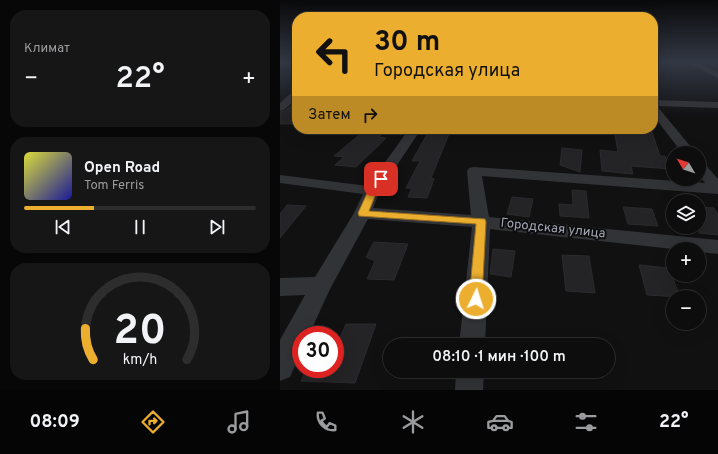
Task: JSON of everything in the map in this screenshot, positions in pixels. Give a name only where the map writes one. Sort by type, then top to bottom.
[{"type":"street","points":[[280,108],[292,97]]},
{"type":"street","points":[[658,103],[718,105]]},
{"type":"street","points":[[280,108],[292,109]]},
{"type":"street","points":[[658,114],[683,146]]},
{"type":"street","points":[[280,367],[321,286],[363,213],[372,191],[412,134]]},
{"type":"street","points":[[473,338],[481,222],[474,171],[718,189]]},
{"type":"street","points":[[706,174],[718,189]]},
{"type":"street","points":[[280,179],[372,191]]},
{"type":"street","name":"Городская улица","points":[[363,213],[481,222],[718,247]]},
{"type":"street","points":[[280,287],[321,286]]},
{"type":"street","points":[[469,390],[470,378]]},
{"type":"building","points":[[292,105],[292,124],[280,124],[280,112],[285,111]]},
{"type":"building","points":[[360,134],[382,134],[379,137],[386,138],[356,167],[335,165],[344,157],[334,156]]},
{"type":"building","points":[[427,134],[449,134],[431,178],[434,179],[427,198],[408,197],[412,188],[406,188],[420,161],[412,161]]},
{"type":"building","points":[[615,134],[653,134],[660,156],[665,156],[666,158],[666,169],[631,166],[633,174],[602,171],[600,150],[618,152]]},
{"type":"building","points":[[562,148],[582,150],[580,172],[560,165]]},
{"type":"building","points":[[572,190],[586,191],[589,218],[560,216],[559,204],[573,205]]},
{"type":"building","points":[[512,197],[533,199],[529,217],[507,214]]},
{"type":"building","points":[[287,205],[306,206],[280,238],[280,214]]},
{"type":"building","points":[[623,207],[652,209],[658,226],[628,224]]},
{"type":"building","points":[[706,207],[714,208],[718,214],[718,235],[706,234]]},
{"type":"building","points":[[374,242],[408,244],[394,280],[367,279],[375,261],[366,257]]},
{"type":"building","points":[[493,249],[515,251],[511,277],[490,274]]},
{"type":"building","points":[[562,255],[589,256],[595,293],[566,291]]},
{"type":"building","points":[[639,265],[666,268],[666,282],[674,282],[677,290],[666,290],[666,296],[647,295]]},
{"type":"building","points":[[346,324],[376,324],[355,383],[301,381],[302,378],[344,378],[344,329]]},
{"type":"route","points":[[381,179],[372,191],[363,213],[481,222],[476,299]]}]
